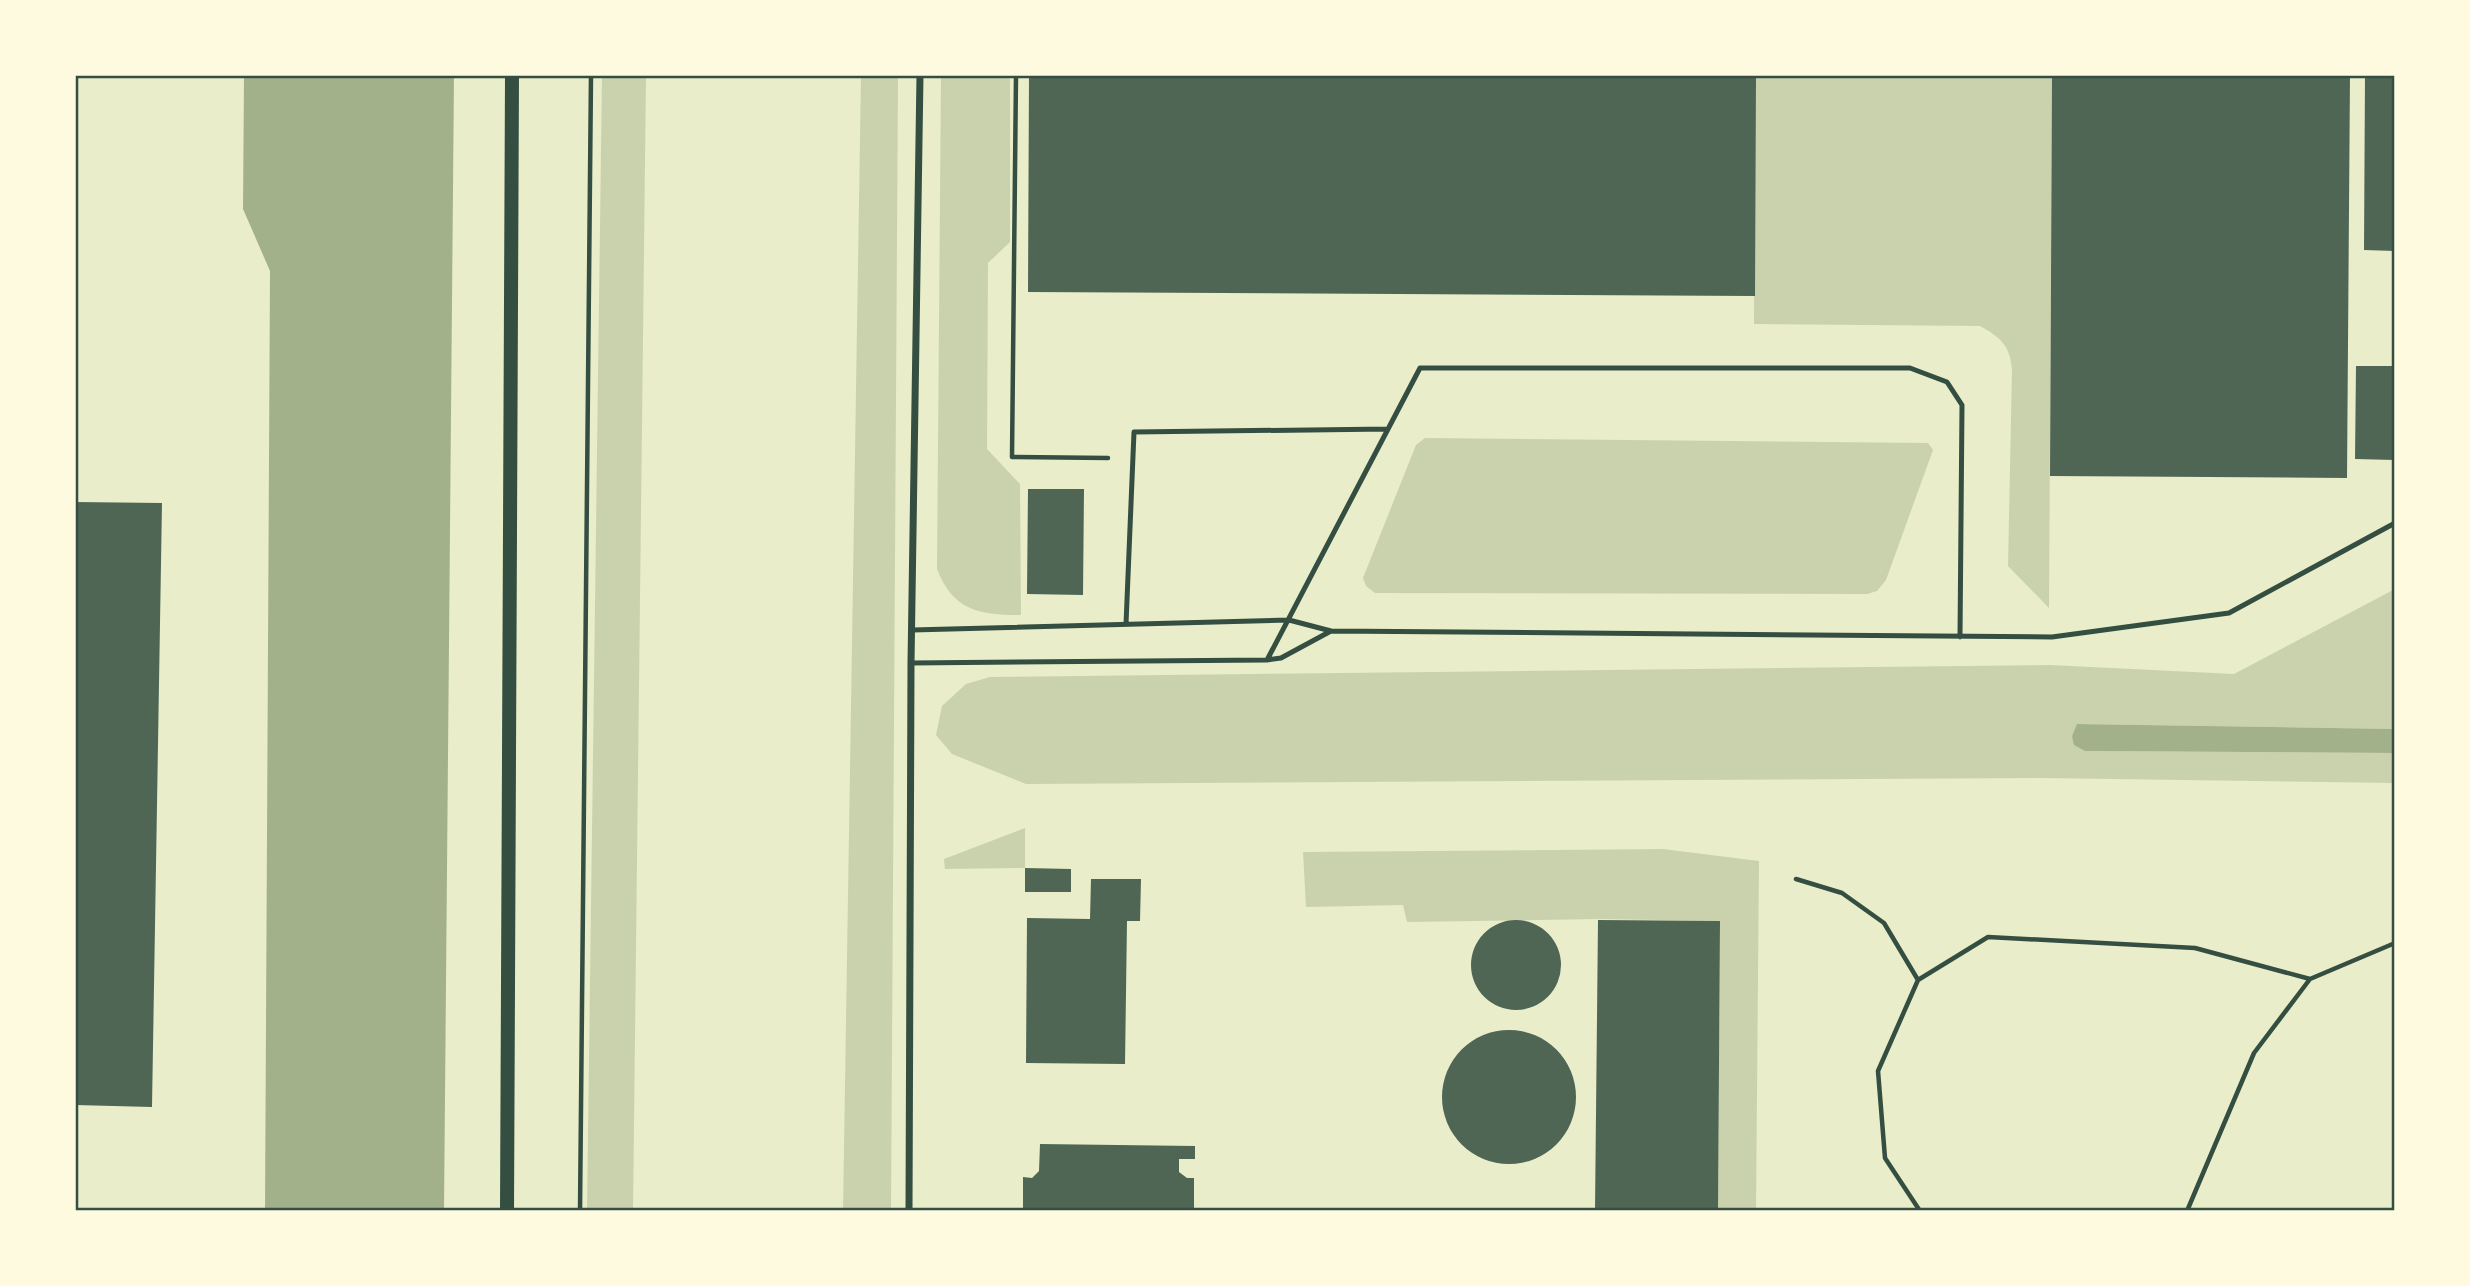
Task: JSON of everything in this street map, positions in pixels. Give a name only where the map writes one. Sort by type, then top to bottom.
[{"type":"main road","points":[[507,1211],[512,75]]},
{"type":"street","points":[[909,1211],[911,663],[920,75]]},
{"type":"lane","points":[[1267,660],[1420,368],[1910,368],[1947,382],[1962,405],[1960,637]]},
{"type":"lane","points":[[1126,624],[1134,432],[1388,429]]},
{"type":"lane","points":[[912,630],[1289,620],[1331,631],[2052,637],[2228,613],[2395,523]]},
{"type":"lane","points":[[911,663],[1267,660],[1281,658],[1331,631]]},
{"type":"path","points":[[580,1211],[591,75]]},
{"type":"path","points":[[1016,75],[1012,457],[1133,458]]},
{"type":"path","points":[[1796,879],[1842,893],[1884,923],[1918,980]]},
{"type":"path","points":[[1920,1211],[1885,1158],[1878,1071],[1918,980],[1989,937],[2195,948],[2310,979]]},
{"type":"path","points":[[2187,1211],[2254,1053],[2310,979],[2395,943]]},
{"type":"shaded area","points":[[244,75],[454,75],[444,1211],[265,1211],[270,271],[243,209]]},
{"type":"shaded area","points":[[602,75],[646,75],[633,1211],[587,1211]]},
{"type":"shaded area","points":[[861,75],[898,75],[891,1211],[843,1211]]},
{"type":"shaded area","points":[[941,75],[1010,75],[1010,242],[988,263],[987,449],[1020,484],[1021,615],[993,614],[970,608],[951,594],[937,569]]},
{"type":"shaded area","points":[[1755,75],[2052,75],[2049,608],[2008,566],[2012,370],[2007,348],[1994,334],[1980,326],[1754,324]]},
{"type":"shaded area","points":[[1425,438],[1928,443],[1933,450],[1886,580],[1877,591],[1867,594],[1375,593],[1366,586],[1363,578],[1416,445]]},
{"type":"shaded area","points":[[2395,589],[2395,729],[2078,724],[2072,736],[2085,751],[2395,753],[2395,783],[2043,778],[1026,784],[952,754],[936,735],[942,706],[966,684],[990,677],[2050,665],[2234,674]]},
{"type":"shaded area","points":[[2077,724],[2395,729],[2395,753],[2085,751],[2074,745],[2072,736]]},
{"type":"shaded area","points":[[1025,828],[1025,868],[945,869],[944,859]]},
{"type":"shaded area","points":[[1663,849],[1759,861],[1756,1211],[1718,1211],[1720,921],[1598,919],[1407,922],[1403,905],[1306,907],[1303,852]]},
{"type":"building","points":[[1029,75],[1756,75],[1755,296],[1028,292]]},
{"type":"building","points":[[2052,75],[2350,75],[2347,478],[2050,476]]},
{"type":"building","points":[[2365,75],[2395,75],[2395,251],[2364,250]]},
{"type":"building","points":[[2356,366],[2395,366],[2395,460],[2355,459]]},
{"type":"building","points":[[1028,489],[1084,489],[1083,595],[1027,594]]},
{"type":"building","points":[[75,502],[162,503],[152,1107],[75,1105]]},
{"type":"building","points":[[1025,868],[1071,869],[1071,892],[1025,892]]},
{"type":"building","points":[[1091,879],[1141,879],[1140,921],[1127,921],[1125,1064],[1026,1063],[1027,918],[1090,919]]},
{"type":"building","points":[[1516,920],[1533,924],[1548,933],[1557,948],[1561,965],[1557,982],[1548,997],[1533,1006],[1516,1010],[1499,1006],[1484,997],[1475,982],[1471,965],[1475,948],[1484,933],[1499,924]]},
{"type":"building","points":[[1598,920],[1720,921],[1718,1211],[1595,1211]]},
{"type":"building","points":[[1509,1030],[1535,1035],[1557,1049],[1571,1071],[1576,1097],[1571,1123],[1557,1145],[1535,1159],[1509,1164],[1483,1159],[1461,1145],[1447,1123],[1442,1097],[1447,1071],[1461,1049],[1483,1035]]},
{"type":"building","points":[[1040,1144],[1195,1146],[1195,1159],[1179,1159],[1179,1172],[1187,1178],[1194,1178],[1194,1211],[1023,1211],[1023,1177],[1032,1178],[1039,1171]]}]
